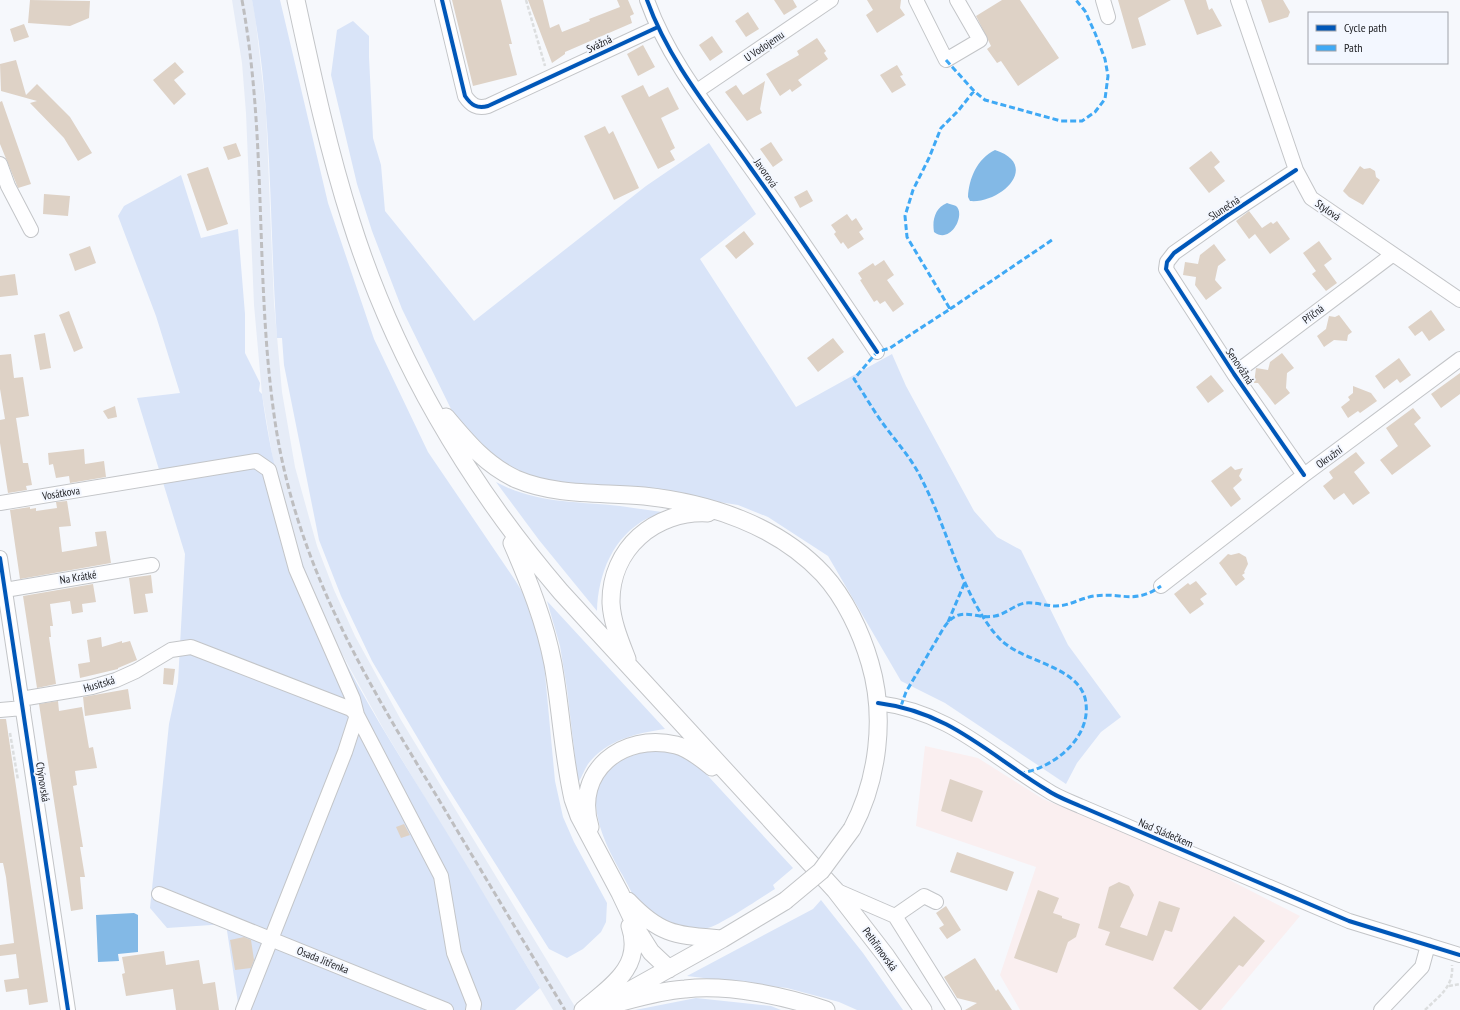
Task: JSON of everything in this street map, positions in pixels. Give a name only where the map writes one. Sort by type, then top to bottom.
[{"type":"main road","points":[[296,0],[326,129],[351,222],[368,271],[407,361],[452,444],[493,506],[543,571],[754,802]]},
{"type":"main road","points":[[407,361],[442,411],[476,452],[488,462],[517,479],[563,491],[676,500],[726,514],[751,523],[788,545],[822,574],[839,596],[865,646],[872,669],[878,703],[875,761],[866,796],[852,829],[821,871],[785,901],[722,939],[669,969],[592,1009]]},
{"type":"main road","points":[[493,506],[520,562],[546,636],[553,664],[573,799],[579,816],[620,893],[644,943],[669,969]]},
{"type":"main road","points":[[631,668],[615,625],[611,604],[616,571],[628,547],[645,531],[664,520],[701,512],[726,514]]},
{"type":"main road","points":[[596,848],[589,822],[587,807],[588,790],[591,781],[606,760],[616,753],[634,745],[655,742],[666,743],[686,749],[711,766],[754,802]]},
{"type":"main road","name":"Pelhřimovská","points":[[754,802],[835,890],[886,956],[923,1010]]},
{"type":"main road","points":[[620,893],[649,922],[661,928],[684,935],[722,939]]},
{"type":"main road","points":[[592,1009],[616,983],[626,969],[632,956],[634,942],[633,935],[620,893]]},
{"type":"main road","points":[[592,1009],[671,991],[698,988],[727,989],[763,994],[826,1010]]},
{"type":"street","name":"Svážná","points":[[442,0],[465,96],[470,104],[477,107],[488,106],[658,27]]},
{"type":"street","name":"Javorová","points":[[647,0],[658,27],[672,53],[793,227],[877,352]]},
{"type":"street","name":"U Vodojemu","points":[[697,91],[815,5],[831,0]]},
{"type":"street","points":[[916,0],[946,60],[980,40],[957,0]]},
{"type":"street","points":[[1103,0],[1108,17]]},
{"type":"street","name":"Stylová","points":[[1238,0],[1296,170],[1311,198],[1392,255],[1460,300]]},
{"type":"street","points":[[0,164],[8,186],[31,230]]},
{"type":"street","name":"Slunečná","points":[[1166,264],[1174,253],[1296,170]]},
{"type":"street","name":"Příčná","points":[[1234,374],[1392,255]]},
{"type":"street","name":"Senovážná","points":[[1166,264],[1167,272],[1234,374],[1304,475]]},
{"type":"street","name":"Okružní","points":[[1161,586],[1304,475],[1460,359]]},
{"type":"street","name":"Vosátkova","points":[[0,503],[256,461],[269,470],[296,569],[353,698],[357,715],[441,876],[454,953],[474,1004],[473,1010]]},
{"type":"street","name":"Chýnovská","points":[[0,558],[68,1010]]},
{"type":"street","name":"Na Krátké","points":[[5,590],[152,565]]},
{"type":"street","name":"Husitská","points":[[0,710],[116,680],[136,671],[171,650],[191,647],[351,709],[357,715]]},
{"type":"street","name":"Nad Sládečkem","points":[[878,703],[900,706],[923,713],[964,734],[1048,791],[1080,806],[1349,921],[1455,953]]},
{"type":"street","points":[[243,1010],[345,752],[357,715]]},
{"type":"street","points":[[835,890],[895,916],[954,1010]]},
{"type":"street","name":"Osada Jitřenka","points":[[159,894],[446,1010]]},
{"type":"street","points":[[895,916],[924,896],[936,902]]},
{"type":"street","points":[[1381,1010],[1422,967],[1428,945]]},
{"type":"path","points":[[526,0],[548,78]]},
{"type":"path","points":[[10,733],[18,780]]},
{"type":"path","points":[[1425,1010],[1449,986],[1452,979],[1455,953]]},
{"type":"path","points":[[1449,986],[1460,984]]},
{"type":"shaded area","points":[[232,0],[252,0],[255,15],[266,112],[274,303],[282,392],[295,467],[317,546],[334,590],[355,636],[401,720],[577,1010],[553,1010],[384,730],[337,645],[315,597],[298,552],[275,472],[262,394],[254,305],[246,113],[242,63]]},
{"type":"shaded area","points":[[252,0],[280,0],[328,203],[374,339],[428,452],[529,603],[544,663],[555,781],[563,817],[574,842],[607,903],[606,922],[601,932],[583,949],[567,958],[549,949],[442,779],[372,661],[341,596],[319,540],[284,365],[282,338],[277,338],[264,84]]},
{"type":"shaded area","points":[[353,21],[369,36],[373,138],[381,165],[385,211],[474,321],[646,186],[709,143],[756,214],[700,259],[796,407],[892,354],[906,386],[974,511],[997,537],[1021,550],[1068,645],[1121,717],[1101,732],[1077,763],[1066,784],[945,703],[901,681],[828,556],[768,517],[738,505],[637,489],[542,480],[503,464],[464,427],[452,411],[402,309],[372,231],[357,184],[331,75],[337,30]]},
{"type":"shaded area","points":[[181,175],[201,238],[238,229],[245,314],[245,353],[260,383],[259,391],[262,394],[270,446],[282,496],[297,547],[326,622],[351,673],[540,988],[515,1010],[239,1010],[226,924],[167,928],[150,908],[169,724],[178,682],[185,554],[137,398],[180,393],[156,316],[118,216],[124,206]]},
{"type":"shaded area","points":[[496,482],[511,489],[541,498],[620,506],[669,513],[648,518],[625,535],[610,557],[604,570],[600,583],[597,611],[539,540]]},
{"type":"shaded area","points":[[547,601],[665,729],[644,733],[613,743],[595,756],[588,764],[578,783],[567,689],[560,646]]},
{"type":"shaded area","points":[[925,746],[978,758],[1043,799],[1175,852],[1300,916],[1221,1010],[1020,1010],[1000,975],[1036,867],[916,826]]},
{"type":"shaded area","points":[[652,750],[674,751],[697,764],[793,868],[773,885],[775,889],[729,918],[704,929],[688,928],[671,924],[648,912],[642,907],[633,895],[620,871],[602,832],[597,813],[596,796],[601,781],[611,768],[628,757]]},
{"type":"shaded area","points":[[821,900],[863,953],[903,1010],[857,1010],[839,1002],[787,988],[687,976],[813,909]]},
{"type":"shaded area","points":[[696,998],[771,1006],[781,1010],[635,1010]]},
{"type":"water","points":[[995,150],[1008,157],[1015,165],[1015,174],[1011,182],[1004,190],[982,200],[970,201],[968,197],[972,176],[983,158]]},
{"type":"water","points":[[947,203],[956,206],[959,210],[958,221],[951,232],[946,235],[940,235],[934,232],[934,219],[937,211]]},
{"type":"water","points":[[134,913],[138,915],[138,952],[118,954],[119,961],[98,962],[96,915]]},
{"type":"building","points":[[30,0],[90,1],[89,18],[70,26],[28,23]]},
{"type":"building","points":[[452,0],[501,0],[512,44],[509,44],[517,75],[473,86]]},
{"type":"building","points":[[528,0],[543,0],[550,28],[559,24],[562,32],[590,21],[589,19],[620,7],[617,0],[628,0],[634,14],[630,16],[632,23],[565,52],[565,54],[552,63]]},
{"type":"building","points":[[774,0],[793,0],[797,7],[784,15]]},
{"type":"building","points":[[867,0],[901,0],[900,8],[905,15],[877,33],[866,15],[873,10]]},
{"type":"building","points":[[1002,0],[1020,0],[1059,58],[1018,86],[1001,61],[997,63],[987,49],[991,46],[976,16]]},
{"type":"building","points":[[1118,0],[1171,0],[1138,18],[1146,45],[1132,49]]},
{"type":"building","points":[[1184,0],[1206,0],[1209,10],[1212,8],[1222,26],[1197,35]]},
{"type":"building","points":[[1261,0],[1283,0],[1290,12],[1288,17],[1269,23]]},
{"type":"building","points":[[748,12],[759,29],[746,37],[735,21]]},
{"type":"building","points":[[24,24],[29,37],[14,42],[10,29]]},
{"type":"building","points":[[712,36],[723,52],[710,61],[699,45]]},
{"type":"building","points":[[817,38],[826,51],[824,53],[828,59],[798,80],[802,85],[792,92],[790,89],[780,96],[766,74],[799,55],[797,51]]},
{"type":"building","points":[[643,45],[655,67],[638,76],[627,54]]},
{"type":"building","points":[[16,60],[26,95],[37,84],[70,117],[92,153],[78,161],[64,138],[30,103],[37,101],[1,91],[0,64]]},
{"type":"building","points":[[175,62],[184,72],[174,80],[186,94],[174,105],[153,80]]},
{"type":"building","points":[[897,65],[903,75],[900,76],[906,85],[892,93],[880,75]]},
{"type":"building","points":[[765,81],[760,109],[762,113],[747,121],[725,92],[736,85],[743,95]]},
{"type":"building","points":[[643,85],[649,97],[668,87],[679,109],[661,118],[675,148],[670,151],[675,160],[658,169],[621,96]]},
{"type":"building","points":[[2,101],[31,184],[18,188],[0,144],[0,102]]},
{"type":"building","points":[[605,126],[609,134],[613,131],[639,188],[614,200],[584,136]]},
{"type":"building","points":[[771,142],[783,160],[773,167],[760,149]]},
{"type":"building","points":[[236,143],[241,156],[228,160],[223,147]]},
{"type":"building","points":[[1211,151],[1220,162],[1214,167],[1225,181],[1209,193],[1189,168]]},
{"type":"building","points":[[1360,166],[1364,169],[1370,168],[1375,171],[1376,177],[1380,180],[1363,205],[1349,197],[1343,191]]},
{"type":"building","points":[[208,167],[228,224],[207,231],[187,174]]},
{"type":"building","points":[[807,190],[813,201],[800,208],[794,197]]},
{"type":"building","points":[[44,194],[70,196],[68,216],[43,214]]},
{"type":"building","points":[[1249,211],[1262,228],[1271,222],[1273,224],[1277,221],[1290,239],[1270,254],[1255,234],[1249,239],[1236,221]]},
{"type":"building","points":[[847,214],[852,221],[856,218],[863,229],[859,232],[864,239],[848,249],[843,242],[841,244],[834,234],[836,232],[831,225]]},
{"type":"building","points":[[744,231],[754,244],[736,259],[725,246]]},
{"type":"building","points":[[1319,241],[1332,259],[1324,265],[1337,283],[1326,291],[1312,274],[1316,271],[1303,253]]},
{"type":"building","points":[[1214,244],[1226,260],[1218,266],[1215,280],[1222,288],[1206,300],[1195,285],[1196,277],[1183,275],[1185,262],[1198,264],[1200,255]]},
{"type":"building","points":[[90,246],[96,263],[75,271],[69,254]]},
{"type":"building","points":[[884,260],[894,275],[887,280],[904,304],[893,312],[885,301],[880,304],[877,300],[874,302],[860,280],[862,279],[858,273],[873,263],[875,266]]},
{"type":"building","points":[[15,274],[18,295],[0,297],[0,276]]},
{"type":"building","points":[[1431,310],[1445,330],[1429,341],[1422,331],[1415,336],[1408,327]]},
{"type":"building","points":[[69,311],[83,348],[74,352],[59,315]]},
{"type":"building","points":[[1339,315],[1352,332],[1348,335],[1347,341],[1334,340],[1324,347],[1317,336],[1326,329],[1329,316],[1335,317]]},
{"type":"building","points":[[45,333],[51,368],[40,370],[34,335]]},
{"type":"building","points":[[833,338],[844,352],[818,372],[807,358]]},
{"type":"building","points":[[1282,353],[1294,368],[1287,373],[1286,388],[1290,393],[1275,405],[1258,383],[1254,383],[1256,368],[1268,370],[1270,362]]},
{"type":"building","points":[[11,354],[14,378],[23,377],[29,416],[16,418],[23,463],[28,463],[32,485],[26,486],[27,490],[8,493],[0,443],[0,420],[5,419],[0,389],[0,355]]},
{"type":"building","points":[[1399,358],[1411,375],[1400,383],[1397,379],[1384,389],[1375,376]]},
{"type":"building","points":[[1460,373],[1460,394],[1441,408],[1431,394]]},
{"type":"building","points":[[1211,375],[1224,391],[1208,403],[1196,387]]},
{"type":"building","points":[[1353,386],[1371,393],[1377,401],[1360,413],[1358,411],[1348,418],[1341,407],[1350,400],[1348,397],[1353,393]]},
{"type":"building","points":[[115,406],[117,417],[108,419],[103,411]]},
{"type":"building","points":[[1413,408],[1421,418],[1414,424],[1431,446],[1392,475],[1380,460],[1398,446],[1386,428]]},
{"type":"building","points":[[84,449],[85,464],[104,461],[106,477],[70,483],[69,476],[56,478],[53,464],[49,465],[48,453]]},
{"type":"building","points":[[1356,452],[1365,463],[1354,472],[1370,493],[1353,505],[1344,493],[1334,500],[1323,486],[1333,478],[1329,472]]},
{"type":"building","points":[[1231,466],[1235,470],[1243,468],[1239,476],[1242,480],[1233,488],[1241,499],[1231,507],[1211,481]]},
{"type":"building","points":[[67,501],[71,526],[59,527],[62,552],[97,546],[95,532],[106,531],[111,563],[20,579],[10,510],[30,507],[30,509],[36,508],[36,511],[57,508],[56,502]]},
{"type":"building","points":[[1239,553],[1246,557],[1248,564],[1244,572],[1245,573],[1242,575],[1245,579],[1236,586],[1219,563],[1228,554],[1231,555]]},
{"type":"building","points":[[151,575],[153,593],[145,594],[148,612],[134,614],[129,578]]},
{"type":"building","points":[[1196,581],[1207,594],[1200,599],[1204,604],[1190,614],[1174,594],[1188,583],[1190,585]]},
{"type":"building","points":[[93,584],[96,602],[82,604],[83,612],[72,614],[70,601],[50,604],[53,626],[50,626],[51,637],[49,637],[56,684],[37,688],[23,596]]},
{"type":"building","points":[[101,637],[102,647],[122,641],[122,643],[130,641],[137,660],[118,669],[80,678],[78,664],[90,662],[87,640]]},
{"type":"building","points":[[164,668],[175,669],[173,685],[163,684]]},
{"type":"building","points":[[128,689],[131,709],[85,716],[83,697]]},
{"type":"building","points":[[58,701],[59,711],[82,707],[89,748],[93,747],[97,768],[75,771],[77,785],[73,786],[83,847],[80,847],[85,877],[80,877],[83,909],[71,911],[39,704]]},
{"type":"building","points":[[0,719],[6,719],[48,1002],[29,1005],[27,989],[6,992],[4,980],[19,978],[16,954],[0,956],[0,945],[14,943],[6,877],[3,863],[0,863]]},
{"type":"building","points":[[950,779],[983,791],[972,822],[941,811]]},
{"type":"building","points":[[404,824],[410,835],[401,838],[396,827]]},
{"type":"building","points":[[957,852],[1014,872],[1007,891],[950,872]]},
{"type":"building","points":[[1119,882],[1129,886],[1134,895],[1120,927],[1147,936],[1159,901],[1180,908],[1172,932],[1165,930],[1153,961],[1105,945],[1110,932],[1098,928],[1109,887]]},
{"type":"building","points":[[1038,890],[1059,898],[1053,913],[1062,916],[1062,918],[1080,924],[1076,937],[1068,942],[1057,973],[1014,958]]},
{"type":"building","points":[[946,906],[961,930],[947,939],[939,928],[944,925],[936,913]]},
{"type":"building","points":[[1234,916],[1265,941],[1243,967],[1239,965],[1201,1010],[1199,1010],[1173,988]]},
{"type":"building","points":[[244,937],[251,940],[254,960],[251,968],[235,970],[230,940]]},
{"type":"building","points":[[164,951],[166,965],[199,960],[203,984],[215,982],[219,1010],[176,1010],[173,989],[126,996],[122,974],[125,973],[122,957]]},
{"type":"building","points":[[975,958],[996,991],[998,989],[1012,1010],[965,1010],[977,1003],[957,998],[944,977]]},
{"type":"railway","points":[[242,0],[250,53],[255,107],[262,268],[269,375],[276,428],[286,479],[300,527],[338,620],[384,708],[565,1010]]},
{"type":"marked path","points":[[946,60],[974,91],[985,100],[1061,121],[1082,121],[1095,112],[1105,99],[1108,76],[1105,59],[1095,33],[1085,11],[1076,0]]},
{"type":"marked path","points":[[974,91],[958,111],[941,128],[929,158],[913,190],[905,216],[907,237],[950,309],[890,348],[877,352],[854,379],[919,474],[932,500],[962,576],[971,595],[992,630],[1003,642],[1016,651],[1073,679],[1085,698],[1086,712],[1084,724],[1070,747],[1047,764],[1035,770],[1022,773]]},
{"type":"marked path","points":[[950,309],[1052,240]]},
{"type":"marked path","points":[[948,622],[965,582]]},
{"type":"marked path","points":[[901,706],[906,692],[943,629],[949,621],[955,617],[967,614],[987,617],[995,616],[1025,603],[1056,606],[1066,605],[1094,596],[1104,595],[1128,597],[1143,595],[1152,592],[1161,586]]},
{"type":"cycle path","points":[[442,0],[465,96],[477,107],[488,106],[658,27]]},
{"type":"cycle path","points":[[647,0],[667,45],[693,87],[782,213],[877,352]]},
{"type":"cycle path","points":[[1296,170],[1174,253],[1167,262],[1166,269],[1234,374],[1304,475]]},
{"type":"cycle path","points":[[0,558],[68,1010]]},
{"type":"cycle path","points":[[878,703],[904,708],[926,715],[948,725],[1067,801],[1349,921],[1460,955]]}]
